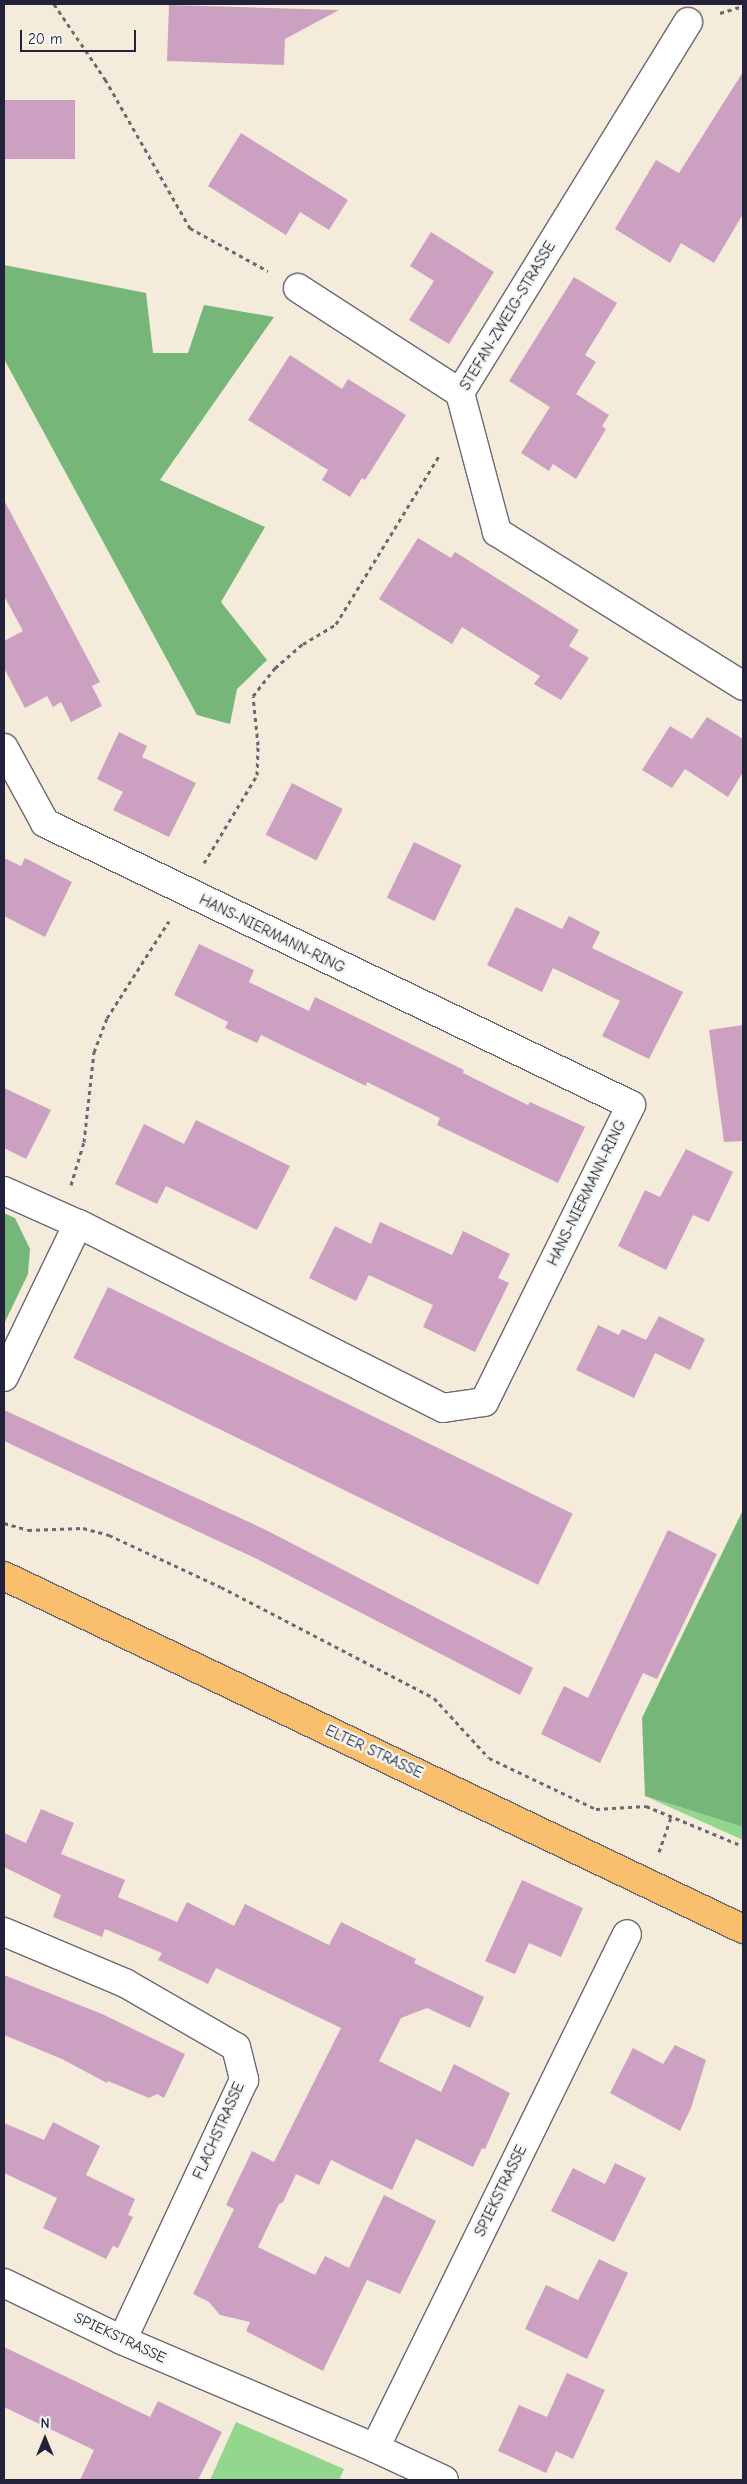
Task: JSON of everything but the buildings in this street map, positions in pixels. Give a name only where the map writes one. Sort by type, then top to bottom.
[{"type":"main road","name":"ELTER STRASSE","points":[[4,1576],[743,1930]]},
{"type":"street","name":"STEFAN-ZWEIG-STRASSE","points":[[688,22],[460,393],[497,532],[743,686]]},
{"type":"street","points":[[298,288],[460,393]]},
{"type":"street","name":"HANS-NIERMANN-RING","points":[[4,748],[45,823],[630,1105],[484,1402],[443,1408],[78,1224],[4,1191]]},
{"type":"street","points":[[4,1377],[78,1224]]},
{"type":"street","name":"FLACHSTRASSE","points":[[4,1932],[125,1983],[236,2046],[244,2080],[122,2340]]},
{"type":"street","name":"SPIEKSTRASSE","points":[[375,2448],[627,1934]]},
{"type":"street","name":"SPIEKSTRASSE","points":[[4,2283],[122,2340],[375,2448],[444,2480]]},
{"type":"path","points":[[54,4],[105,79],[190,228],[298,288]]},
{"type":"path","points":[[78,1224],[66,1203],[84,1142],[94,1052],[107,1018],[180,904],[184,891],[257,775],[258,745],[254,696],[275,668],[303,644],[336,624],[444,448]]},
{"type":"path","points":[[4,1523],[28,1530],[83,1528],[109,1535],[221,1587],[434,1698],[489,1758],[596,1808],[646,1806],[743,1846]]},
{"type":"green space","points":[[4,265],[146,293],[153,353],[188,353],[204,305],[274,317],[160,480],[265,527],[221,602],[267,660],[237,689],[230,724],[197,715],[4,359]]},
{"type":"green space","points":[[4,1213],[15,1218],[30,1249],[28,1274],[4,1324]]},
{"type":"green space","points":[[743,1510],[743,1827],[645,1796],[642,1718]]},
{"type":"green space","points":[[645,1796],[743,1827],[743,1840]]},
{"type":"green space","points":[[236,2422],[344,2469],[339,2480],[210,2480]]}]
